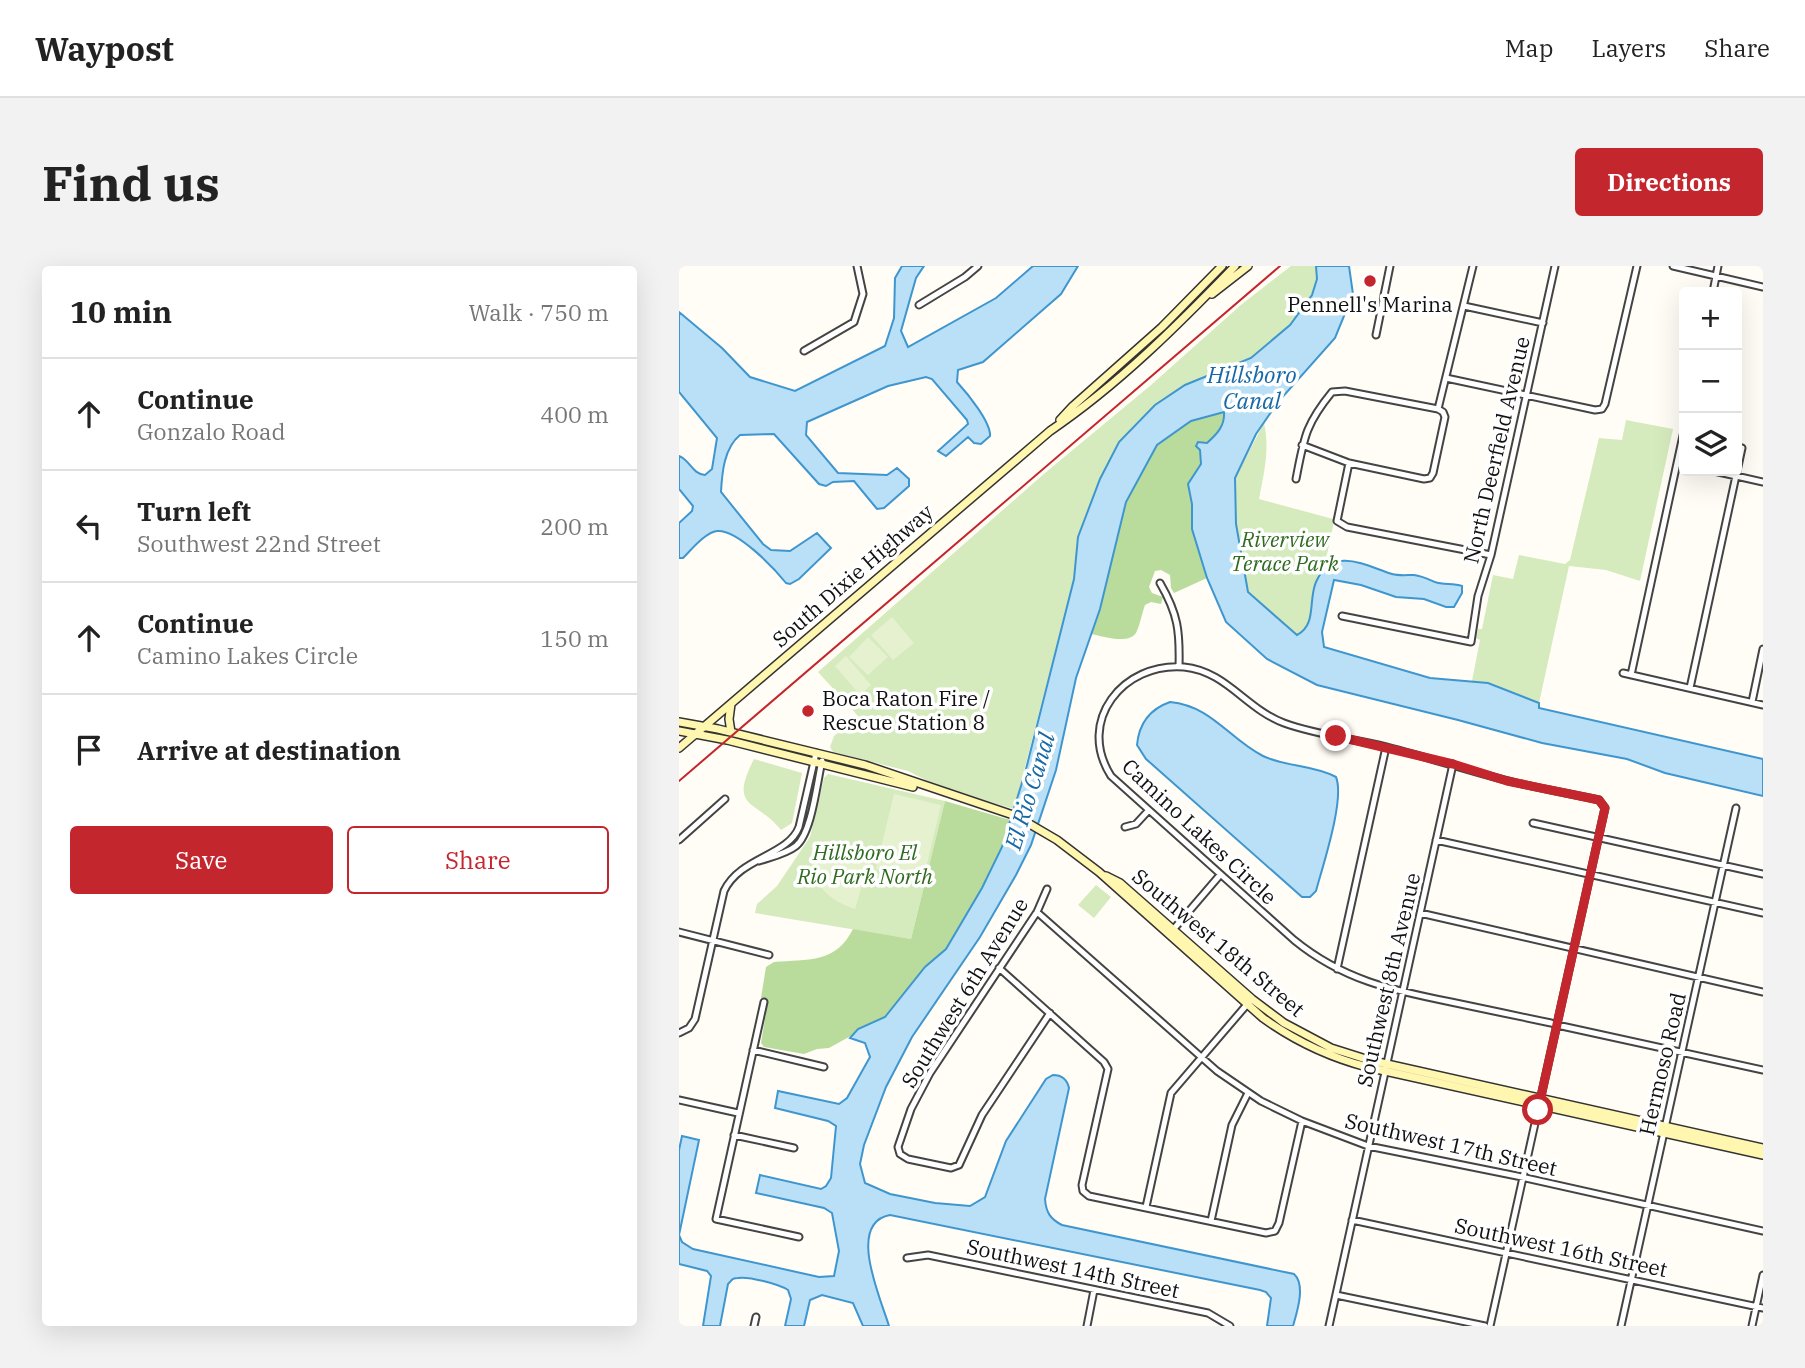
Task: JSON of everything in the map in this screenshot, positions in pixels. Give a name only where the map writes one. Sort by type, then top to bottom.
[{"type":"main road","name":"South Dixie Highway","points":[[1051,431],[1073,406],[1163,327],[1222,266]]},
{"type":"main road","points":[[1200,302],[1235,266]]},
{"type":"main road","points":[[1200,302],[1248,266]]},
{"type":"main road","points":[[1200,302],[1204,285]]},
{"type":"main road","name":"South Dixie Highway","points":[[679,748],[1051,431],[1117,379],[1200,302]]},
{"type":"main road","points":[[731,732],[729,719],[732,704]]},
{"type":"main road","name":"Southwest 18th Street","points":[[679,722],[731,732],[1000,809],[1045,832],[1099,872],[1171,932],[1279,1030],[1309,1047],[1347,1062],[1664,1129],[1763,1154]]},
{"type":"main road","name":"Southwest 18th Street","points":[[679,731],[819,759]]},
{"type":"main road","name":"Southwest 18th Street","points":[[1664,1129],[1763,1147]]},
{"type":"street","points":[[804,351],[854,322],[863,294],[857,266]]},
{"type":"street","points":[[919,304],[965,277],[978,266]]},
{"type":"street","points":[[1376,335],[1391,266]]},
{"type":"street","points":[[1438,409],[1473,266]]},
{"type":"street","name":"North Deerfield Avenue","points":[[1342,616],[1471,642],[1478,596],[1491,555],[1555,266]]},
{"type":"street","points":[[1447,378],[1595,410],[1602,409],[1637,266]]},
{"type":"street","points":[[1673,266],[1763,287]]},
{"type":"street","points":[[1714,287],[1718,266]]},
{"type":"street","points":[[1464,306],[1543,323]]},
{"type":"street","points":[[1296,479],[1302,445],[1314,414],[1336,391],[1438,409],[1445,417],[1430,478],[1349,463],[1302,445]]},
{"type":"street","points":[[1349,463],[1337,522],[1347,527],[1491,555]]},
{"type":"street","points":[[1631,674],[1679,471]]},
{"type":"street","points":[[1690,688],[1737,476],[1763,482]]},
{"type":"street","points":[[1160,583],[1177,618],[1180,638],[1179,667]]},
{"type":"street","points":[[1752,702],[1763,649]]},
{"type":"street","name":"Camino Lakes Circle","points":[[1598,837],[1605,808],[1599,800],[1507,781],[1453,764],[1287,724],[1256,708],[1218,677],[1198,669],[1179,667],[1154,670],[1130,680],[1113,696],[1101,722],[1100,744],[1107,769],[1119,785],[1294,940],[1337,969],[1372,984],[1403,992],[1763,1070]]},
{"type":"street","points":[[1623,673],[1763,705]]},
{"type":"street","points":[[1337,969],[1386,747]]},
{"type":"street","points":[[679,1033],[687,1029],[695,1019],[729,880],[741,869],[774,853],[795,835],[819,759]]},
{"type":"street","points":[[774,853],[792,849],[805,835],[819,759]]},
{"type":"street","name":"Southwest 8th Avenue","points":[[1329,1326],[1453,764]]},
{"type":"street","points":[[679,840],[725,799]]},
{"type":"street","name":"Hermoso Road","points":[[1621,1326],[1736,808]]},
{"type":"street","points":[[1125,827],[1136,824],[1148,811]]},
{"type":"street","points":[[1533,823],[1763,874]]},
{"type":"street","points":[[1336,1295],[1487,1326],[1507,1251],[1598,837]]},
{"type":"street","points":[[1436,839],[1763,913]]},
{"type":"street","points":[[788,842],[792,849]]},
{"type":"street","points":[[1171,932],[1220,875]]},
{"type":"street","name":"Southwest 6th Avenue","points":[[1047,889],[1037,912],[940,1056],[920,1091],[898,1147],[900,1154],[908,1159],[950,1168],[959,1165],[977,1123],[1050,1013]]},
{"type":"street","name":"Southwest 17th Street","points":[[1037,912],[1201,1057],[1248,1093],[1302,1121],[1369,1146],[1763,1231]]},
{"type":"street","points":[[1420,913],[1763,992]]},
{"type":"street","points":[[679,932],[769,955]]},
{"type":"street","points":[[999,968],[1104,1062],[1108,1069],[1082,1185],[1083,1191],[1089,1196],[1266,1233],[1275,1231],[1302,1121]]},
{"type":"street","points":[[764,1002],[716,1219],[799,1237]]},
{"type":"street","points":[[1146,1208],[1171,1093],[1250,1002]]},
{"type":"street","points":[[753,1051],[824,1067]]},
{"type":"street","points":[[1211,1221],[1232,1125],[1248,1093]]},
{"type":"street","points":[[679,1100],[738,1113]]},
{"type":"street","points":[[734,1135],[794,1147]]},
{"type":"street","name":"Southwest 16th Street","points":[[1352,1220],[1760,1307]]},
{"type":"street","name":"Southwest 14th Street","points":[[907,1258],[928,1255],[1208,1313],[1230,1326]]},
{"type":"street","points":[[1752,1326],[1760,1307],[1763,1275]]},
{"type":"street","points":[[1087,1326],[1094,1290]]},
{"type":"street","points":[[754,1326],[756,1317]]},
{"type":"green space","points":[[1291,266],[1316,266],[1317,279],[1312,295],[1290,325],[1251,358],[1185,385],[1155,405],[1119,442],[1100,479],[1078,537],[1074,579],[1014,809],[940,787],[908,771],[833,752],[830,747],[834,736],[858,716],[818,672],[1045,473],[1151,385],[1242,304]]},
{"type":"green space","points":[[1224,411],[1220,428],[1200,450],[1201,464],[1188,484],[1192,504],[1192,530],[1207,578],[1174,593],[1170,575],[1161,570],[1155,571],[1149,587],[1152,593],[1163,597],[1161,604],[1151,602],[1145,605],[1136,633],[1132,637],[1121,639],[1091,634],[1126,502],[1157,445],[1191,421]]},
{"type":"green space","points":[[1626,420],[1673,429],[1640,581],[1606,570],[1569,566],[1539,703],[1488,683],[1472,681],[1480,640],[1476,638],[1478,629],[1482,629],[1493,575],[1513,579],[1519,555],[1565,564],[1570,560],[1599,438],[1622,440]]},
{"type":"green space","name":"Riverview Terace Park","points":[[1264,423],[1266,452],[1259,499],[1333,519],[1309,641],[1292,633],[1248,592],[1236,524],[1235,478]]},
{"type":"green space","points":[[892,617],[914,643],[893,660],[871,635]]},
{"type":"green space","points":[[868,637],[888,657],[868,675],[849,657]]},
{"type":"green space","points":[[846,656],[871,685],[860,695],[835,666]]},
{"type":"green space","points":[[754,759],[802,773],[792,823],[781,830],[748,802],[745,796],[744,787]]},
{"type":"green space","name":"Hillsboro El Rio Park North","points":[[828,774],[945,801],[911,939],[755,913],[757,904],[777,886],[810,837],[824,778]]},
{"type":"green space","points":[[894,794],[941,805],[923,880],[876,869]]},
{"type":"green space","points":[[945,801],[1010,820],[1002,847],[982,888],[946,948],[925,967],[885,1017],[829,1048],[804,1054],[764,1047],[761,1043],[768,1001],[761,998],[766,967],[774,962],[819,958],[829,954],[846,940],[853,929],[911,939]]},
{"type":"green space","points":[[813,842],[868,850],[871,855],[855,909],[834,899],[819,884],[812,865]]},
{"type":"green space","points":[[1096,885],[1111,897],[1094,918],[1078,905]]},
{"type":"water","points":[[902,266],[924,266],[916,278],[901,331],[908,347],[996,298],[1033,266],[1078,266],[1061,294],[983,362],[958,370],[957,382],[987,423],[990,436],[981,444],[974,443],[968,437],[946,456],[938,451],[968,424],[932,379],[926,377],[888,386],[807,422],[806,435],[838,473],[887,475],[897,468],[909,479],[909,486],[884,508],[877,509],[854,481],[833,482],[826,486],[819,484],[774,434],[740,435],[735,440],[725,461],[721,492],[763,544],[771,550],[790,551],[817,533],[831,548],[799,579],[790,584],[786,583],[755,551],[725,532],[713,532],[683,558],[679,558],[679,523],[692,511],[693,506],[679,489],[679,456],[697,472],[705,475],[712,469],[717,438],[679,392],[679,312],[722,348],[750,377],[795,391],[885,346],[894,318],[895,278]]},
{"type":"water","points":[[1316,266],[1349,266],[1353,294],[1335,338],[1278,402],[1256,434],[1235,478],[1236,524],[1248,592],[1297,635],[1303,631],[1310,619],[1316,582],[1331,564],[1341,561],[1361,563],[1395,575],[1417,575],[1438,583],[1462,586],[1462,593],[1454,607],[1446,607],[1424,599],[1396,597],[1361,585],[1334,580],[1322,632],[1324,647],[1430,678],[1488,683],[1539,703],[1539,708],[1763,759],[1763,796],[1665,773],[1627,759],[1542,743],[1317,685],[1267,659],[1226,622],[1207,578],[1192,529],[1192,504],[1188,484],[1201,464],[1200,450],[1196,446],[1198,442],[1207,443],[1217,433],[1222,426],[1224,412],[1191,421],[1157,445],[1126,502],[1100,609],[1076,678],[1056,770],[1031,845],[980,937],[912,1037],[886,1087],[864,1145],[860,1164],[865,1183],[890,1194],[935,1203],[970,1206],[985,1197],[1006,1141],[1046,1079],[1053,1075],[1059,1076],[1069,1088],[1045,1199],[1052,1218],[1062,1225],[1294,1274],[1298,1279],[1300,1292],[1293,1326],[1267,1326],[1271,1298],[1260,1290],[890,1215],[877,1221],[870,1232],[868,1247],[874,1281],[889,1326],[863,1326],[853,1303],[822,1295],[810,1300],[804,1326],[785,1326],[791,1299],[788,1290],[763,1281],[743,1278],[733,1279],[728,1284],[720,1326],[703,1326],[711,1276],[707,1271],[679,1264],[679,1235],[682,1242],[693,1249],[819,1277],[834,1276],[839,1251],[832,1213],[824,1208],[756,1193],[760,1175],[821,1189],[831,1178],[836,1126],[828,1121],[775,1108],[778,1091],[839,1104],[847,1098],[870,1057],[865,1043],[850,1038],[858,1029],[885,1017],[925,967],[946,949],[982,888],[1002,847],[1025,773],[1074,579],[1078,537],[1100,479],[1119,442],[1155,405],[1185,385],[1251,358],[1290,325],[1312,295],[1317,279]]},
{"type":"water","points":[[1170,702],[1185,705],[1209,716],[1263,756],[1336,777],[1338,800],[1332,832],[1316,891],[1310,897],[1302,897],[1146,759],[1137,745],[1140,730],[1151,713]]},
{"type":"water","points":[[682,1136],[699,1140],[679,1235],[679,1150]]},
{"type":"railway","points":[[679,781],[1280,266]]},
{"type":"place","name":"Pennell's Marina","points":[[1370,281]]},
{"type":"place","name":"Boca Raton Fire / Rescue Station 8","points":[[808,711]]},
{"type":"route","points":[[1336,736],[1603,803],[1605,808],[1538,1110]]},
{"type":"water label","name":"Hillsboro Canal","points":[[1252,388]]},
{"type":"water label","name":"El Rio Canal","points":[[1030,791]]}]
